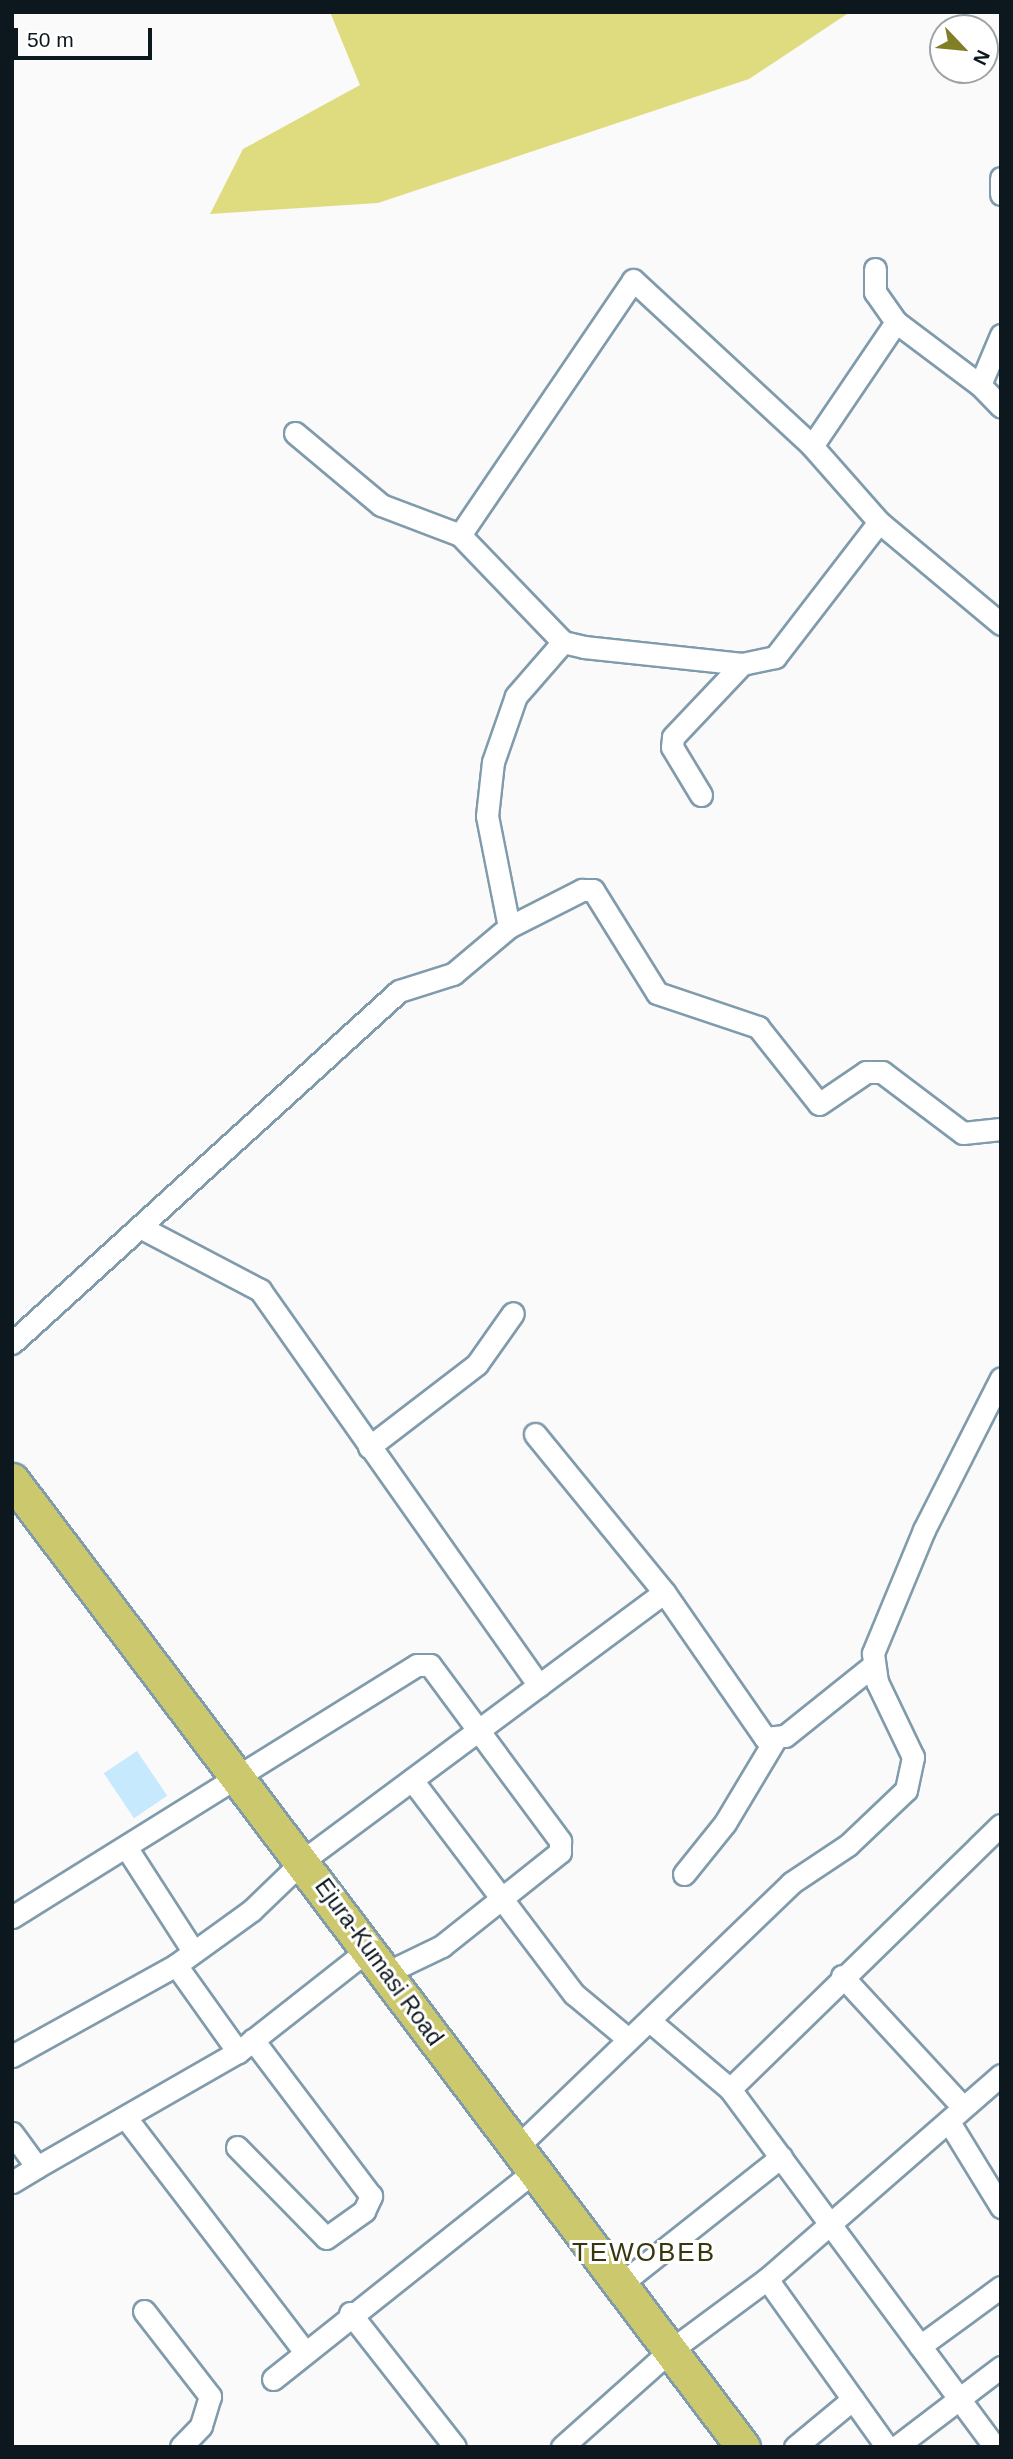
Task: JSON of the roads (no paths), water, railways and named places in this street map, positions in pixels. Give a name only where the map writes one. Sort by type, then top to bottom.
[{"type":"main road","name":"Ejura-Kumasi Road","points":[[12,1480],[305,1859],[524,2160],[622,2283],[743,2447]]},
{"type":"street","points":[[1001,178],[1001,194]]},
{"type":"street","points":[[875,269],[875,292],[896,321],[980,385],[1001,407]]},
{"type":"street","points":[[460,534],[634,280],[812,446],[879,522],[1001,624]]},
{"type":"street","points":[[812,446],[896,321]]},
{"type":"street","points":[[980,385],[1001,335]]},
{"type":"street","points":[[295,433],[381,505],[460,534],[563,642],[742,664],[775,657],[879,522]]},
{"type":"street","points":[[509,927],[487,816],[492,762],[516,696],[563,642]]},
{"type":"street","points":[[701,796],[672,747],[673,737],[742,664]]},
{"type":"street","points":[[12,1343],[399,991],[453,974],[509,927],[582,890],[593,890],[657,993],[758,1027],[818,1104],[866,1072],[882,1072],[963,1133],[1001,1129]]},
{"type":"street","points":[[140,1227],[260,1290],[539,1686]]},
{"type":"street","points":[[369,1447],[477,1364],[513,1313]]},
{"type":"street","points":[[684,1874],[725,1823],[774,1741],[871,1667],[902,1578],[1001,1378]]},
{"type":"street","points":[[535,1434],[664,1592],[752,1727],[774,1741]]},
{"type":"street","points":[[12,2056],[185,1958],[252,1910],[305,1859],[664,1592]]},
{"type":"street","points":[[12,1917],[242,1778],[417,1665],[439,1669],[560,1841],[555,1862],[442,1946],[378,1961],[127,2118],[12,2182]]},
{"type":"street","points":[[274,2379],[524,2160],[628,2039],[651,2022],[791,1883],[848,1845],[905,1790],[913,1756],[871,1667]]},
{"type":"street","points":[[412,1780],[594,2017],[628,2039]]},
{"type":"street","points":[[730,2089],[842,1976],[1001,1825]]},
{"type":"street","points":[[126,1847],[185,1958],[246,2046],[371,2196],[364,2211],[326,2238],[237,2147]]},
{"type":"street","points":[[842,1976],[956,2114],[999,2199]]},
{"type":"street","points":[[651,2022],[730,2089],[827,2224],[995,2447]]},
{"type":"street","points":[[562,2447],[671,2350],[767,2279],[1001,2075]]},
{"type":"street","points":[[127,2118],[305,2352]]},
{"type":"street","points":[[12,2133],[37,2167]]},
{"type":"street","points":[[622,2283],[781,2157]]},
{"type":"street","points":[[767,2279],[887,2447]]},
{"type":"street","points":[[920,2346],[1001,2287]]},
{"type":"street","points":[[144,2311],[210,2396],[201,2426],[181,2447]]},
{"type":"street","points":[[350,2313],[455,2447]]},
{"type":"street","points":[[896,2447],[1001,2367]]},
{"type":"street","points":[[795,2447],[853,2399]]},
{"type":"district","name":"TEWOBEB","points":[[644,2253]]}]
